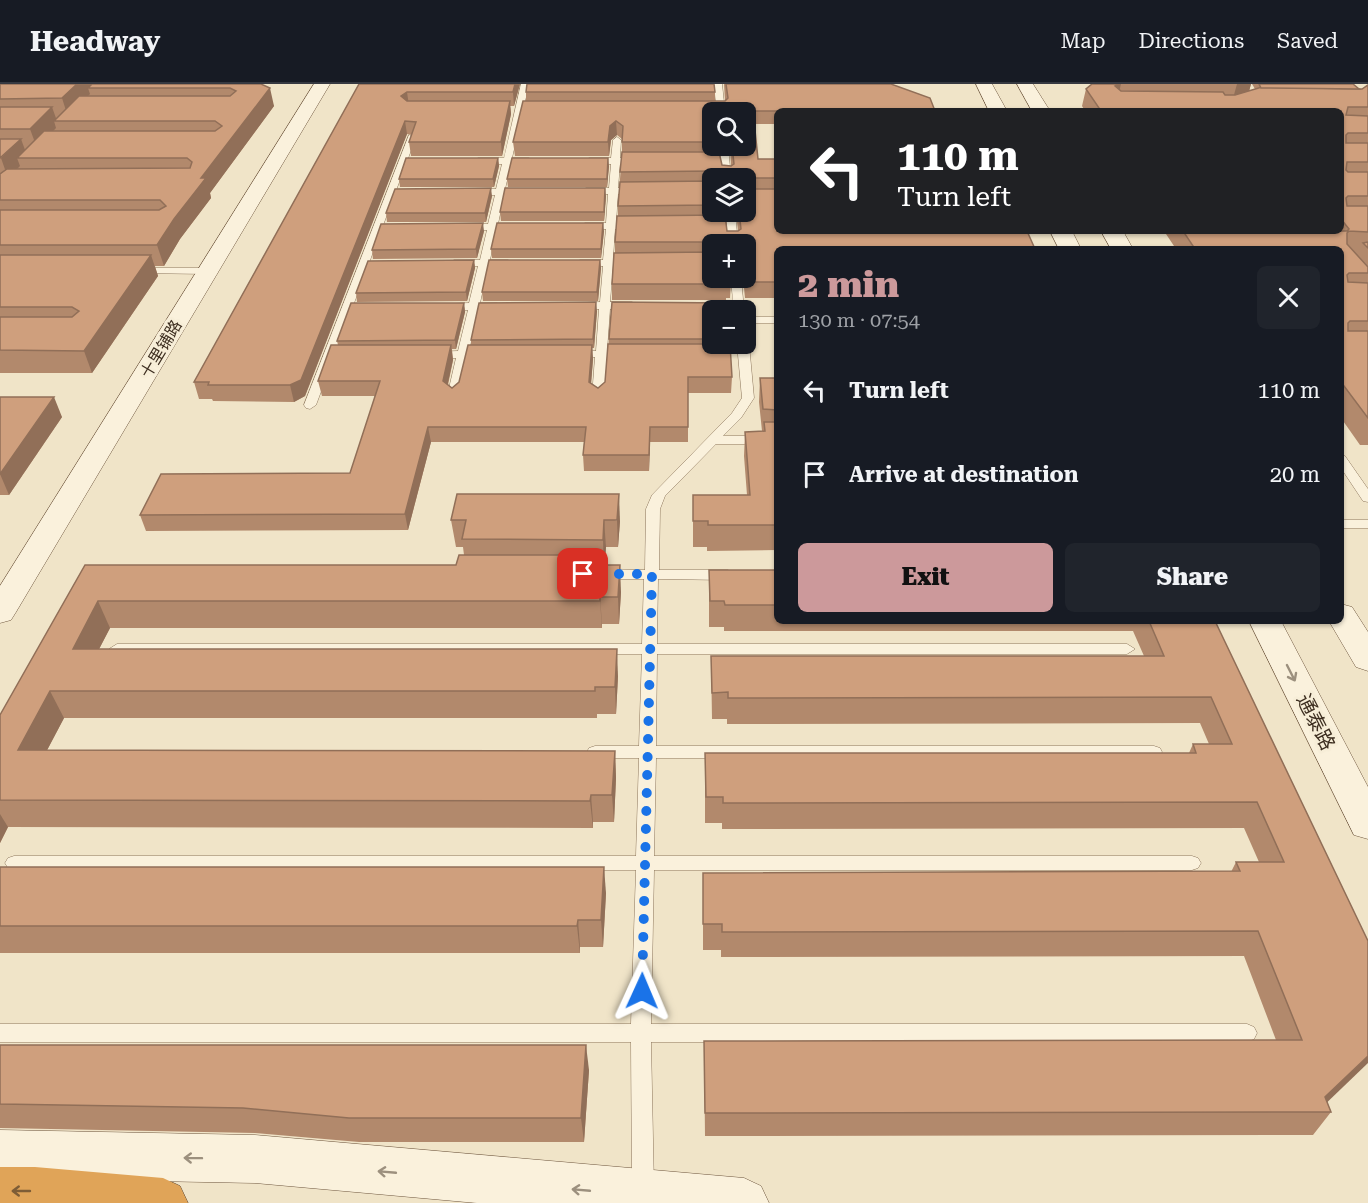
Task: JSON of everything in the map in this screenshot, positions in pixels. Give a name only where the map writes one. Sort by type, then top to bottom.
[{"type":"highway","points":[[0,1191],[34,1191],[163,1203]]},
{"type":"street","name":"十里铺路","points":[[0,612],[321,84]]},
{"type":"street","points":[[984,84],[996,108]]},
{"type":"street","points":[[1025,84],[1039,108]]},
{"type":"street","points":[[1344,620],[1368,659]]},
{"type":"street","name":"通泰路","points":[[1267,624],[1368,824]]},
{"type":"street","points":[[0,1154],[255,1159],[643,1196],[744,1203]]},
{"type":"lane","points":[[453,397],[525,84]]},
{"type":"lane","points":[[718,84],[720,102]]},
{"type":"lane","points":[[508,110],[531,110]]},
{"type":"lane","points":[[310,405],[334,355],[353,307],[364,264],[378,227],[397,192],[412,137]]},
{"type":"lane","points":[[598,398],[617,140]]},
{"type":"lane","points":[[725,156],[726,168]]},
{"type":"lane","points":[[404,161],[415,161]]},
{"type":"lane","points":[[472,161],[543,161]]},
{"type":"lane","points":[[579,161],[648,161]]},
{"type":"lane","points":[[693,161],[726,161]]},
{"type":"lane","points":[[579,191],[646,191]]},
{"type":"lane","points":[[457,192],[534,192]]},
{"type":"lane","points":[[732,222],[732,234]]},
{"type":"lane","points":[[720,226],[732,225]]},
{"type":"lane","points":[[458,227],[528,226]]},
{"type":"lane","points":[[575,226],[643,226]]},
{"type":"lane","points":[[378,227],[389,227]]},
{"type":"lane","points":[[574,263],[643,262]]},
{"type":"lane","points":[[448,263],[518,263]]},
{"type":"lane","points":[[364,264],[376,264]]},
{"type":"lane","points":[[128,271],[209,271]]},
{"type":"lane","points":[[569,306],[649,305]]},
{"type":"lane","points":[[694,305],[702,306]]},
{"type":"lane","points":[[428,307],[509,306]]},
{"type":"lane","points":[[756,320],[774,320]]},
{"type":"lane","points":[[555,354],[636,353]]},
{"type":"lane","points":[[418,355],[498,354]]},
{"type":"lane","points":[[643,1196],[641,1033],[653,509],[659,495],[737,415],[748,398],[740,354]]},
{"type":"lane","points":[[712,441],[774,441]]},
{"type":"lane","points":[[1344,463],[1367,496]]},
{"type":"lane","points":[[1344,524],[1368,524]]},
{"type":"lane","points":[[583,574],[743,574]]},
{"type":"lane","points":[[117,649],[1126,649]]},
{"type":"lane","points":[[577,752],[1154,752]]},
{"type":"lane","points":[[14,863],[1192,863]]},
{"type":"lane","points":[[0,1033],[1247,1033]]},
{"type":"building","points":[[0,84],[77,84],[62,98],[0,99]]},
{"type":"building","points":[[92,84],[261,84],[270,88],[201,178],[206,178],[157,245],[0,245],[0,210],[159,210],[166,206],[160,200],[0,200],[0,174],[7,169],[190,168],[192,162],[187,158],[17,158],[44,131],[215,131],[222,126],[215,121],[54,121],[79,96],[230,96],[236,91],[230,88],[88,88]]},
{"type":"building","points":[[359,84],[515,84],[513,92],[407,92],[401,96],[407,101],[510,101],[501,142],[409,142],[416,122],[405,121],[301,380],[290,385],[208,385],[209,382],[194,382]]},
{"type":"building","points":[[527,84],[714,84],[715,92],[526,92]]},
{"type":"building","points":[[726,84],[891,84],[930,98],[934,108],[774,108],[774,111],[756,111],[756,102],[702,102],[702,142],[622,142],[623,126],[616,121],[610,126],[608,142],[513,142],[523,101],[725,101],[728,98]]},
{"type":"building","points":[[1092,84],[1119,84],[1115,86],[1121,91],[1223,92],[1225,95],[1235,95],[1262,87],[1362,89],[1368,85],[1368,107],[1348,107],[1346,115],[1368,116],[1368,133],[1348,133],[1346,143],[1368,143],[1368,162],[1347,162],[1346,170],[1348,172],[1368,172],[1368,196],[1348,196],[1346,198],[1347,206],[1368,206],[1368,232],[1349,231],[1347,244],[1368,267],[1368,273],[1349,273],[1347,275],[1348,282],[1368,283],[1368,321],[1350,321],[1348,331],[1368,331],[1368,418],[1344,386],[1344,246],[1193,246],[1185,234],[1344,234],[1344,231],[1349,229],[1344,223],[1344,108],[1099,108],[1086,89]]},
{"type":"building","points":[[1259,84],[1353,84],[1359,89],[1261,88]]},
{"type":"building","points":[[0,107],[52,107],[30,129],[0,129]]},
{"type":"building","points":[[0,139],[21,139],[0,158]]},
{"type":"building","points":[[756,140],[758,159],[774,159],[774,178],[756,178],[756,168],[620,172],[622,152],[702,152],[702,156],[720,156],[722,165],[734,164],[733,156],[756,156]]},
{"type":"building","points":[[406,158],[498,158],[493,179],[399,179]]},
{"type":"building","points":[[512,158],[608,158],[607,179],[507,179]]},
{"type":"building","points":[[702,181],[702,205],[618,206],[620,182]]},
{"type":"building","points":[[491,188],[485,213],[386,213],[395,189]]},
{"type":"building","points":[[505,188],[605,188],[604,212],[500,212]]},
{"type":"building","points":[[756,189],[774,189],[774,234],[1028,234],[1034,246],[774,246],[774,282],[756,282],[756,234],[702,234],[702,242],[615,242],[617,216],[702,215],[702,222],[726,222],[727,231],[741,229],[740,222],[756,222]]},
{"type":"building","points":[[483,223],[476,249],[372,250],[381,224]]},
{"type":"building","points":[[497,223],[603,223],[601,249],[491,249]]},
{"type":"building","points":[[702,252],[702,284],[612,284],[614,253]]},
{"type":"building","points":[[0,255],[151,255],[84,351],[0,350],[0,317],[72,317],[79,311],[72,307],[0,307]]},
{"type":"building","points":[[474,260],[466,292],[356,293],[368,261]]},
{"type":"building","points":[[489,260],[600,260],[597,292],[482,292]]},
{"type":"building","points":[[596,302],[593,339],[471,340],[479,303]]},
{"type":"building","points":[[612,302],[702,303],[702,339],[609,339]]},
{"type":"building","points":[[351,303],[464,303],[455,340],[337,341]]},
{"type":"building","points":[[608,344],[702,344],[702,354],[731,354],[732,377],[688,377],[688,427],[650,427],[649,455],[583,455],[586,427],[428,427],[405,514],[140,515],[161,474],[350,473],[380,381],[318,381],[331,345],[451,345],[443,381],[452,388],[459,382],[468,345],[592,345],[589,382],[598,388],[605,382]]},
{"type":"building","points":[[760,378],[774,378],[774,410],[763,409]]},
{"type":"building","points":[[0,397],[54,397],[0,474]]},
{"type":"building","points":[[764,422],[774,422],[774,525],[708,525],[708,521],[693,521],[693,495],[750,495],[745,432],[765,431]]},
{"type":"building","points":[[457,494],[619,494],[617,520],[604,520],[603,540],[462,539],[466,520],[451,520]]},
{"type":"building","points":[[459,555],[602,555],[601,565],[620,565],[618,597],[600,597],[600,601],[98,601],[73,649],[617,649],[615,687],[595,687],[595,691],[50,691],[18,750],[615,751],[612,795],[591,795],[590,801],[0,800],[0,715],[85,565],[456,565]]},
{"type":"building","points":[[709,570],[774,570],[774,605],[725,605],[724,601],[710,601]]},
{"type":"building","points":[[1150,624],[1216,624],[1368,941],[1368,1056],[1325,1097],[1331,1112],[705,1113],[704,1041],[1302,1040],[1258,931],[722,932],[722,924],[703,924],[703,873],[1240,871],[1236,862],[1284,862],[1257,802],[723,803],[723,797],[706,797],[705,753],[1196,753],[1193,744],[1232,744],[1211,697],[728,698],[728,692],[712,693],[711,656],[1164,656]]},
{"type":"building","points":[[0,867],[604,867],[601,920],[578,920],[577,926],[0,926]]},
{"type":"building","points":[[0,1045],[586,1045],[581,1118],[349,1118],[243,1108],[0,1104]]},
{"type":"route","points":[[583,574],[652,574],[642,991]]}]
